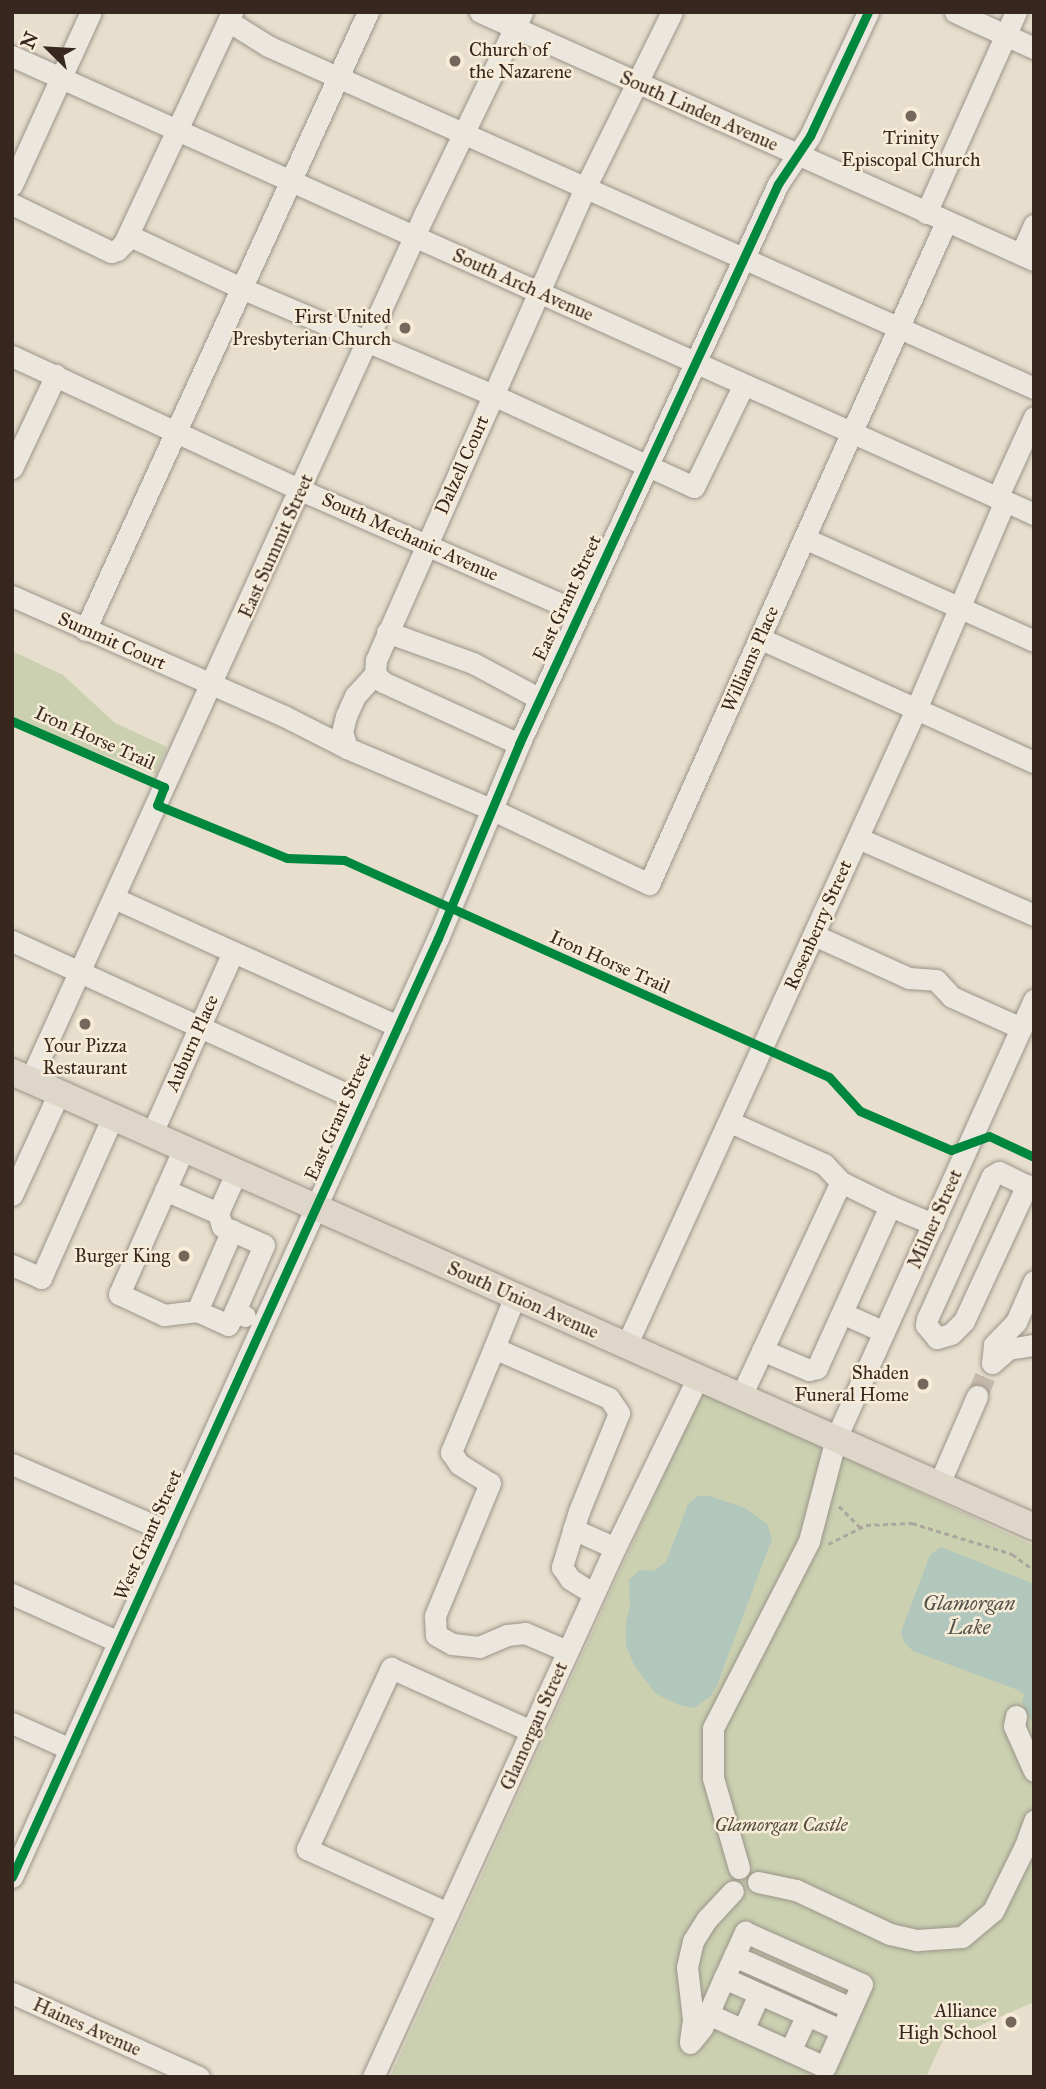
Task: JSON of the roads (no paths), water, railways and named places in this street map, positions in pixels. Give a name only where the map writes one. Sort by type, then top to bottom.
[{"type":"main road","name":"South Union Avenue","points":[[21,1076],[1034,1527]]},
{"type":"street","points":[[12,185],[91,12]]},
{"type":"street","points":[[85,630],[368,12]]},
{"type":"street","name":"South Linden Avenue","points":[[480,12],[519,20],[639,83],[1027,257]]},
{"type":"street","name":"Dalzell Court","points":[[375,674],[376,660],[387,632],[585,188],[672,12]]},
{"type":"street","name":"East Grant Street","points":[[317,1207],[579,612],[778,184],[825,106],[868,12]]},
{"type":"street","points":[[955,12],[1034,48]]},
{"type":"street","points":[[926,213],[1016,12]]},
{"type":"street","points":[[12,204],[111,252],[124,243],[230,17],[268,46],[1034,388]]},
{"type":"street","name":"East Summit Street","points":[[21,1076],[79,972],[114,898],[414,237],[519,20]]},
{"type":"street","name":"South Arch Avenue","points":[[12,56],[540,291],[743,386],[1034,514]]},
{"type":"street","name":"Williams Place","points":[[649,884],[849,433],[946,222]]},
{"type":"street","points":[[1027,257],[1034,225]]},
{"type":"street","points":[[128,234],[241,288],[493,395],[694,487],[743,386]]},
{"type":"street","name":"South Mechanic Avenue","points":[[12,356],[177,430],[301,490],[579,612]]},
{"type":"street","points":[[12,468],[56,375]]},
{"type":"street","name":"Rosenberry Street","points":[[626,1346],[917,707],[1034,417]]},
{"type":"street","points":[[804,538],[1034,641]]},
{"type":"street","name":"Summit Court","points":[[12,596],[346,748],[491,810],[649,884]]},
{"type":"street","points":[[387,632],[473,663],[540,699]]},
{"type":"street","points":[[760,638],[1034,762]]},
{"type":"street","points":[[346,748],[342,732],[346,716],[355,696],[375,674],[383,682],[519,744]]},
{"type":"street","points":[[858,838],[1034,915]]},
{"type":"street","points":[[114,898],[398,1026]]},
{"type":"street","points":[[814,935],[909,978],[936,980],[952,997],[1021,1028]]},
{"type":"street","points":[[12,941],[199,1029],[364,1102]]},
{"type":"street","name":"Auburn Place","points":[[152,1133],[233,952]]},
{"type":"street","name":"Milner Street","points":[[739,1868],[713,1778],[713,1728],[809,1541],[836,1438],[1034,1000]]},
{"type":"street","points":[[12,1195],[59,1093]]},
{"type":"street","points":[[12,1265],[41,1278],[113,1116]]},
{"type":"street","points":[[730,1122],[824,1164],[841,1182],[933,1224]]},
{"type":"street","points":[[184,1148],[119,1294],[164,1315],[197,1311],[228,1325],[264,1245],[222,1226],[218,1213],[237,1171]]},
{"type":"street","points":[[999,1172],[1030,1187],[964,1321],[951,1334],[937,1338],[926,1325],[927,1318],[992,1176],[999,1172]]},
{"type":"street","points":[[741,1396],[841,1182]]},
{"type":"street","points":[[165,1190],[218,1213]]},
{"type":"street","points":[[762,1350],[809,1370],[817,1368],[890,1206]]},
{"type":"street","name":"West Grant Street","points":[[14,1869],[317,1207]]},
{"type":"street","points":[[197,1311],[232,1230]]},
{"type":"street","points":[[1034,1281],[1016,1322],[994,1345],[990,1368],[1008,1349],[1034,1345]]},
{"type":"street","points":[[515,1296],[451,1452],[459,1464],[490,1483],[435,1616],[436,1635],[452,1644],[479,1647],[507,1635],[525,1633],[567,1651]]},
{"type":"street","points":[[235,1311],[263,1325]]},
{"type":"street","points":[[842,1313],[884,1332]]},
{"type":"street","points":[[494,1348],[609,1398],[619,1413],[573,1529],[562,1567],[570,1579],[594,1594]]},
{"type":"street","name":"Glamorgan Street","points":[[373,2077],[567,1651],[698,1377]]},
{"type":"street","points":[[939,1484],[978,1396]]},
{"type":"street","points":[[12,1464],[169,1532]]},
{"type":"street","points":[[573,1529],[615,1548]]},
{"type":"street","points":[[12,1594],[119,1642]]},
{"type":"street","points":[[448,1913],[307,1849],[391,1668],[531,1731]]},
{"type":"street","points":[[1016,1716],[1014,1726],[1034,1772]]},
{"type":"street","points":[[12,1723],[71,1749]]},
{"type":"street","points":[[758,1882],[796,1890],[890,1934],[917,1940],[962,1937],[993,1911],[1025,1846],[1034,1821]]},
{"type":"street","points":[[733,1891],[730,1878],[739,1868],[752,1870],[758,1882]]},
{"type":"street","points":[[733,1891],[741,1895],[750,1894],[758,1882]]},
{"type":"street","points":[[708,2014],[825,2067],[862,1984],[745,1932],[708,2014],[690,2043],[692,2019],[687,1967],[693,1941],[706,1919],[733,1891]]},
{"type":"street","points":[[723,1978],[841,2031]]},
{"type":"street","name":"Haines Avenue","points":[[12,1993],[199,2077]]},
{"type":"street","points":[[743,2030],[759,1994]]},
{"type":"street","points":[[790,2051],[807,2015]]},
{"type":"water","points":[[698,1496],[709,1496],[745,1508],[767,1524],[772,1539],[717,1685],[711,1696],[694,1708],[679,1705],[656,1694],[634,1665],[626,1645],[626,1623],[630,1607],[629,1580],[640,1570],[653,1571],[666,1562],[688,1504]]},
{"type":"water","name":"Glamorgan Lake","points":[[941,1547],[1034,1584],[1034,1726],[1022,1703],[1024,1694],[1018,1690],[913,1651],[904,1642],[901,1632],[930,1555]]},
{"type":"tunnel","points":[[977,1396],[987,1373]]},
{"type":"place","name":"Church of the Nazarene","points":[[455,61]]},
{"type":"place","name":"Trinity Episcopal Church","points":[[911,116]]},
{"type":"place","name":"First United Presbyterian Church","points":[[405,328]]},
{"type":"place","name":"Your Pizza Restaurant","points":[[85,1024]]},
{"type":"place","name":"Burger King","points":[[184,1256]]},
{"type":"place","name":"Shaden Funeral Home","points":[[923,1384]]},
{"type":"place","name":"Alliance High School","points":[[1011,2022]]},
{"type":"park label","name":"Glamorgan Castle","points":[[781,1825]]}]
